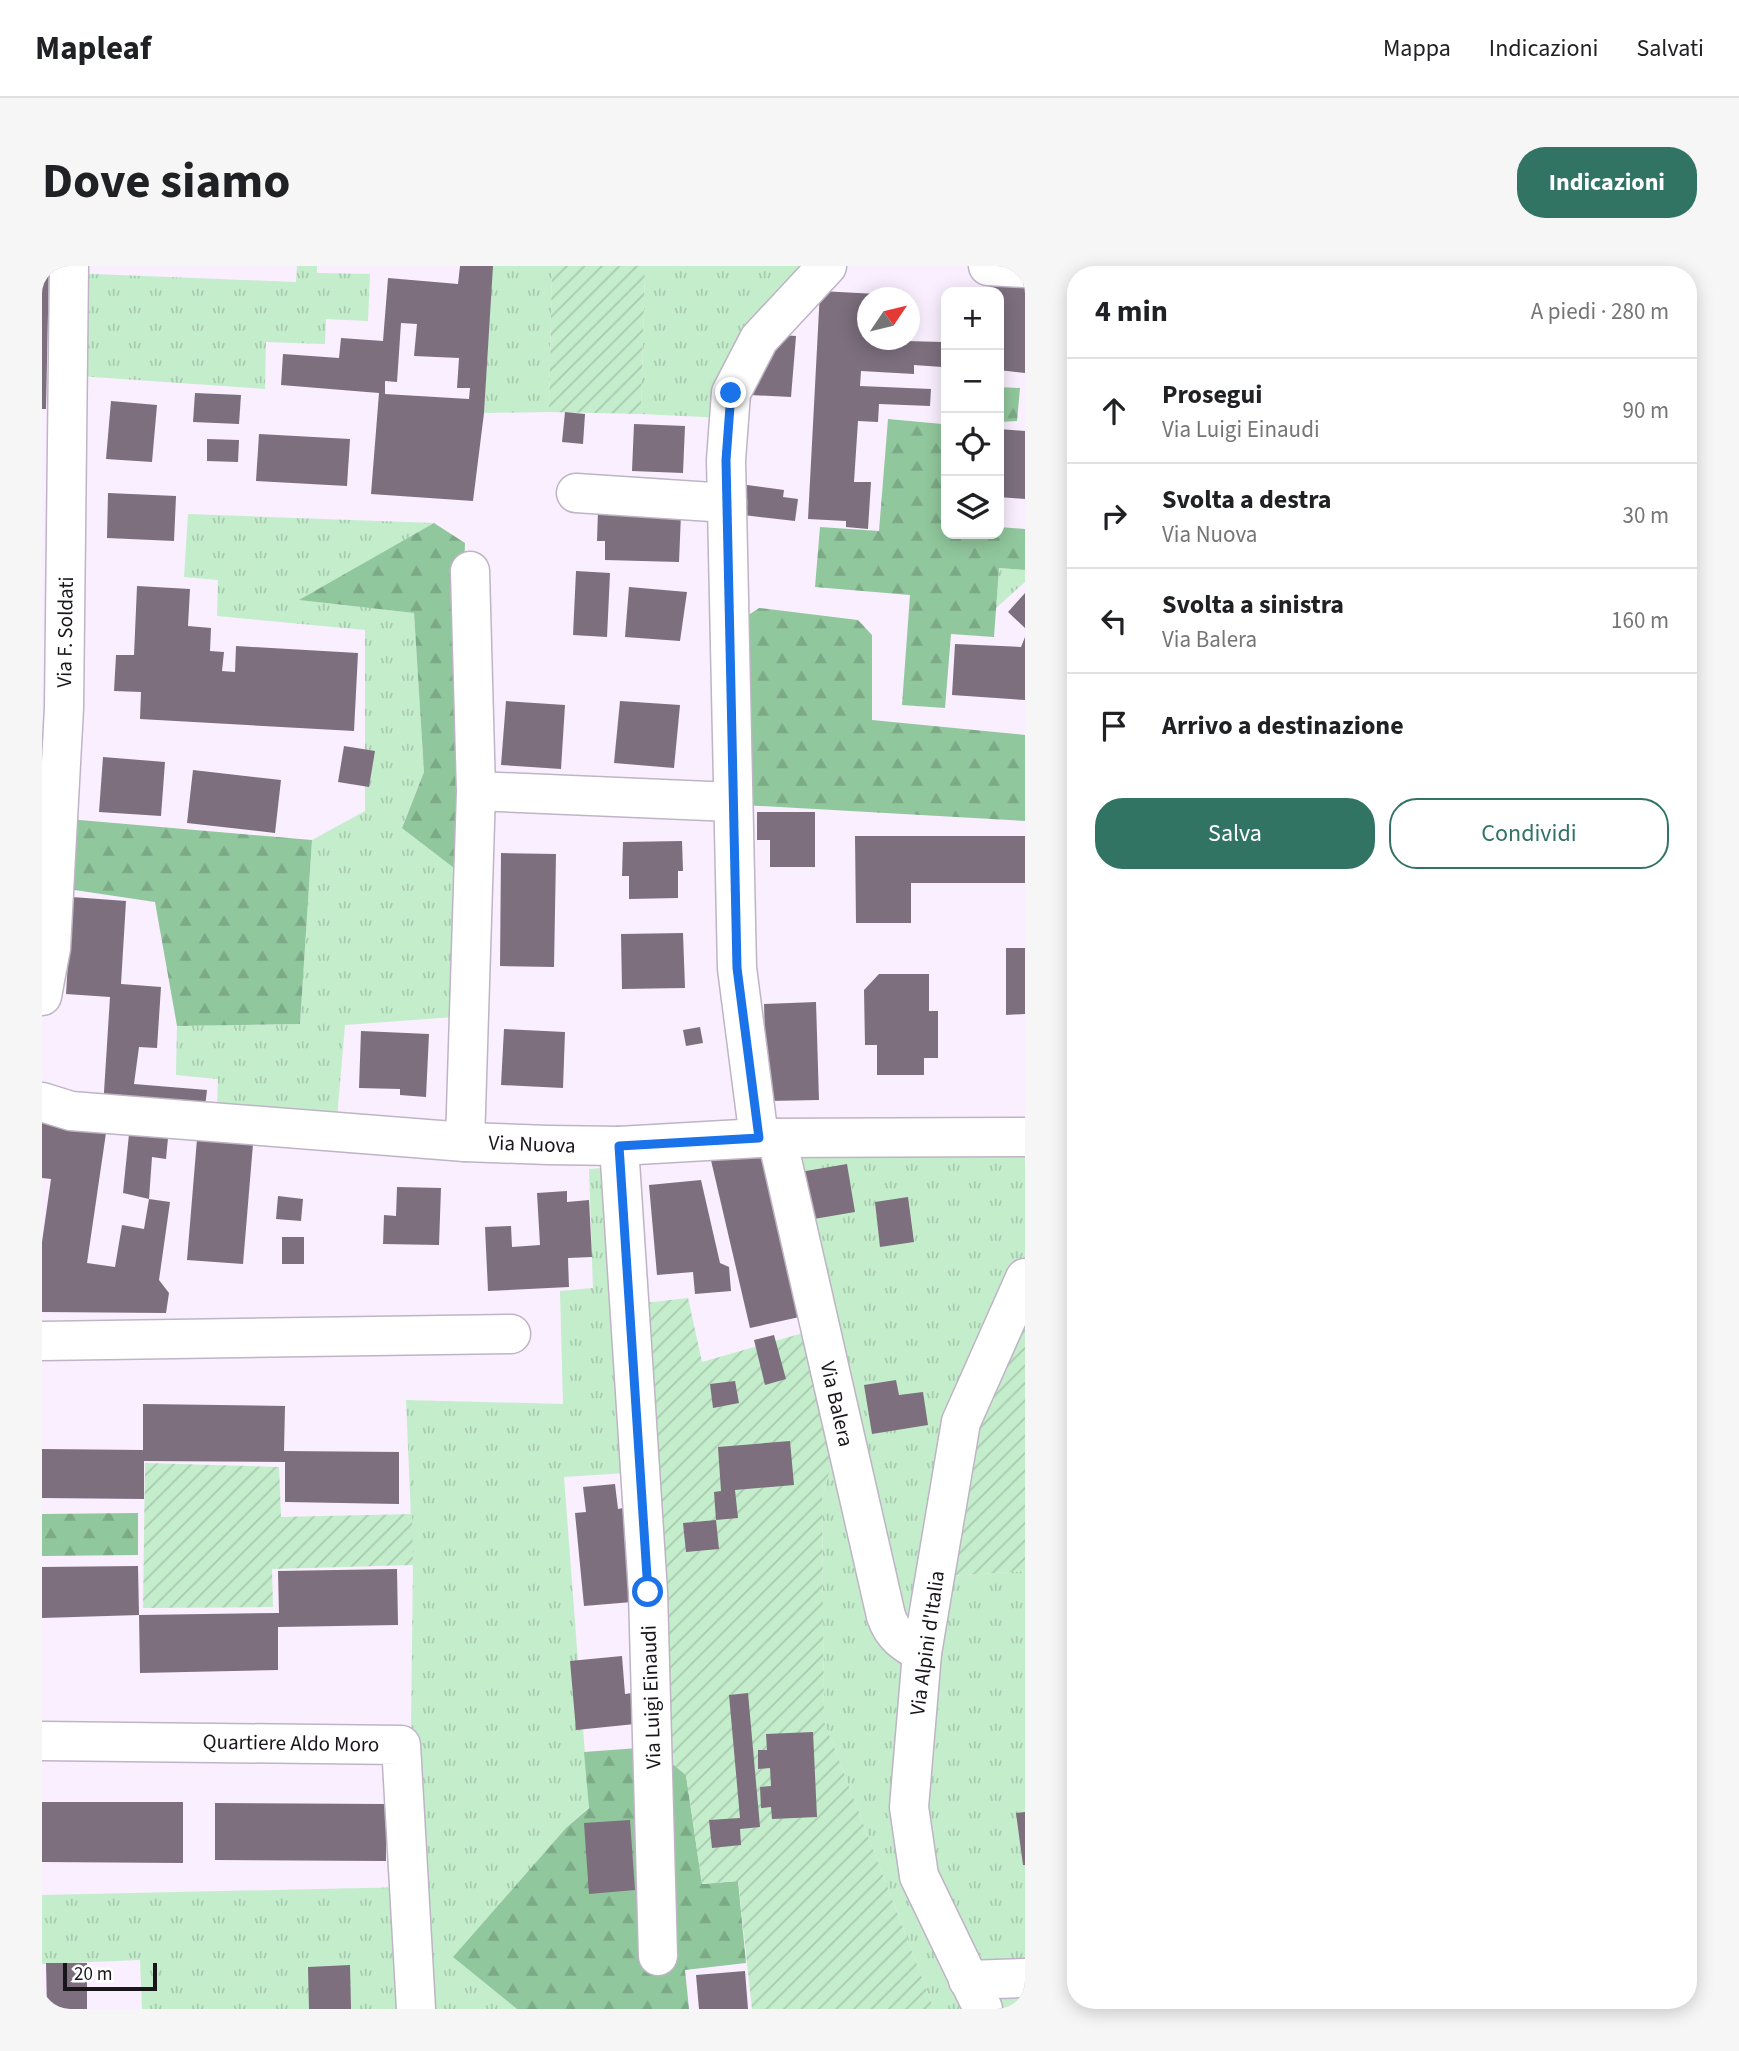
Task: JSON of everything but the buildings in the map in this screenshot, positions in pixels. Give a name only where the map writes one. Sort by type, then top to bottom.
[{"type":"street","name":"Via F. Soldati","points":[[42,996],[51,947],[64,708],[69,266]]},
{"type":"street","name":"Via Balera","points":[[827,266],[759,339],[731,393],[727,503],[737,968],[768,1138],[886,1616],[891,1630],[901,1642],[922,1653]]},
{"type":"street","points":[[988,266],[1025,268]]},
{"type":"street","points":[[576,493],[727,503]]},
{"type":"street","points":[[465,1142],[476,791],[470,571]]},
{"type":"street","points":[[476,791],[732,802]]},
{"type":"street","name":"Via Nuova","points":[[42,1102],[71,1111],[465,1142],[619,1146],[768,1138],[1025,1137]]},
{"type":"street","name":"Via Luigi Einaudi","points":[[619,1146],[648,1592],[659,1956]]},
{"type":"street","name":"Via Alpini d'Italia","points":[[975,1995],[919,1876],[909,1807],[922,1653],[961,1422],[1025,1278]]},
{"type":"street","points":[[42,1341],[511,1335]]},
{"type":"street","name":"Quartiere Aldo Moro","points":[[42,1741],[401,1745],[416,2009]]},
{"type":"street","points":[[975,1995],[1025,1978]]},
{"type":"green space","points":[[297,266],[317,266],[317,273],[370,274],[368,321],[326,319],[325,344],[266,342],[265,389],[64,375],[68,273],[296,282]]},
{"type":"green space","points":[[492,266],[552,266],[549,412],[484,413]]},
{"type":"green space","points":[[552,266],[645,266],[641,414],[549,412]]},
{"type":"green space","points":[[645,266],[826,266],[725,418],[641,414]]},
{"type":"green space","points":[[1004,387],[1020,388],[1017,421],[1004,422]]},
{"type":"green space","points":[[888,419],[941,424],[941,539],[1004,539],[1004,527],[1025,529],[1025,570],[999,568],[994,637],[951,634],[945,708],[902,705],[910,595],[815,587],[820,527],[879,531]]},
{"type":"green space","points":[[188,514],[434,523],[300,600],[414,613],[424,772],[402,827],[454,868],[454,1017],[345,1025],[337,1118],[217,1108],[218,1079],[176,1075],[177,1026],[300,1024],[312,840],[365,811],[365,630],[217,616],[218,580],[184,577]]},
{"type":"green space","points":[[434,523],[465,543],[454,868],[402,828],[424,772],[414,613],[299,600]]},
{"type":"green space","points":[[999,568],[1025,570],[1025,582],[996,608]]},
{"type":"green space","points":[[759,608],[858,620],[872,635],[872,720],[1025,735],[1025,821],[743,805],[744,618]]},
{"type":"green space","points":[[68,819],[312,840],[300,1024],[177,1026],[155,902],[61,888]]},
{"type":"green space","points":[[1025,1138],[1025,1270],[932,1577],[1025,1571],[1025,2009],[934,2009],[824,1721],[822,1497],[843,1427],[775,1144]]},
{"type":"green space","points":[[617,1167],[641,1472],[564,1477],[589,1807],[566,1828],[454,1957],[517,2009],[142,2009],[140,1960],[42,1964],[42,1895],[409,1887],[413,1565],[406,1400],[563,1404],[560,1291],[593,1288],[589,1169]]},
{"type":"green space","points":[[1025,1270],[1025,1571],[932,1577]]},
{"type":"green space","points":[[688,1298],[702,1362],[817,1329],[843,1427],[822,1497],[824,1721],[934,2009],[752,2009],[738,1881],[702,1884],[686,1775],[652,1747],[627,1305]]},
{"type":"green space","points":[[145,1463],[279,1467],[281,1517],[412,1514],[413,1565],[272,1569],[273,1607],[143,1608]]},
{"type":"green space","points":[[138,1513],[138,1555],[42,1556],[42,1514]]},
{"type":"green space","points":[[652,1747],[686,1775],[702,1884],[738,1881],[746,1963],[685,1970],[689,2009],[517,2009],[453,1957],[566,1828],[589,1808],[584,1752]]},
{"type":"route","points":[[648,1592],[619,1146],[759,1138],[737,968],[726,460],[731,393]]}]
